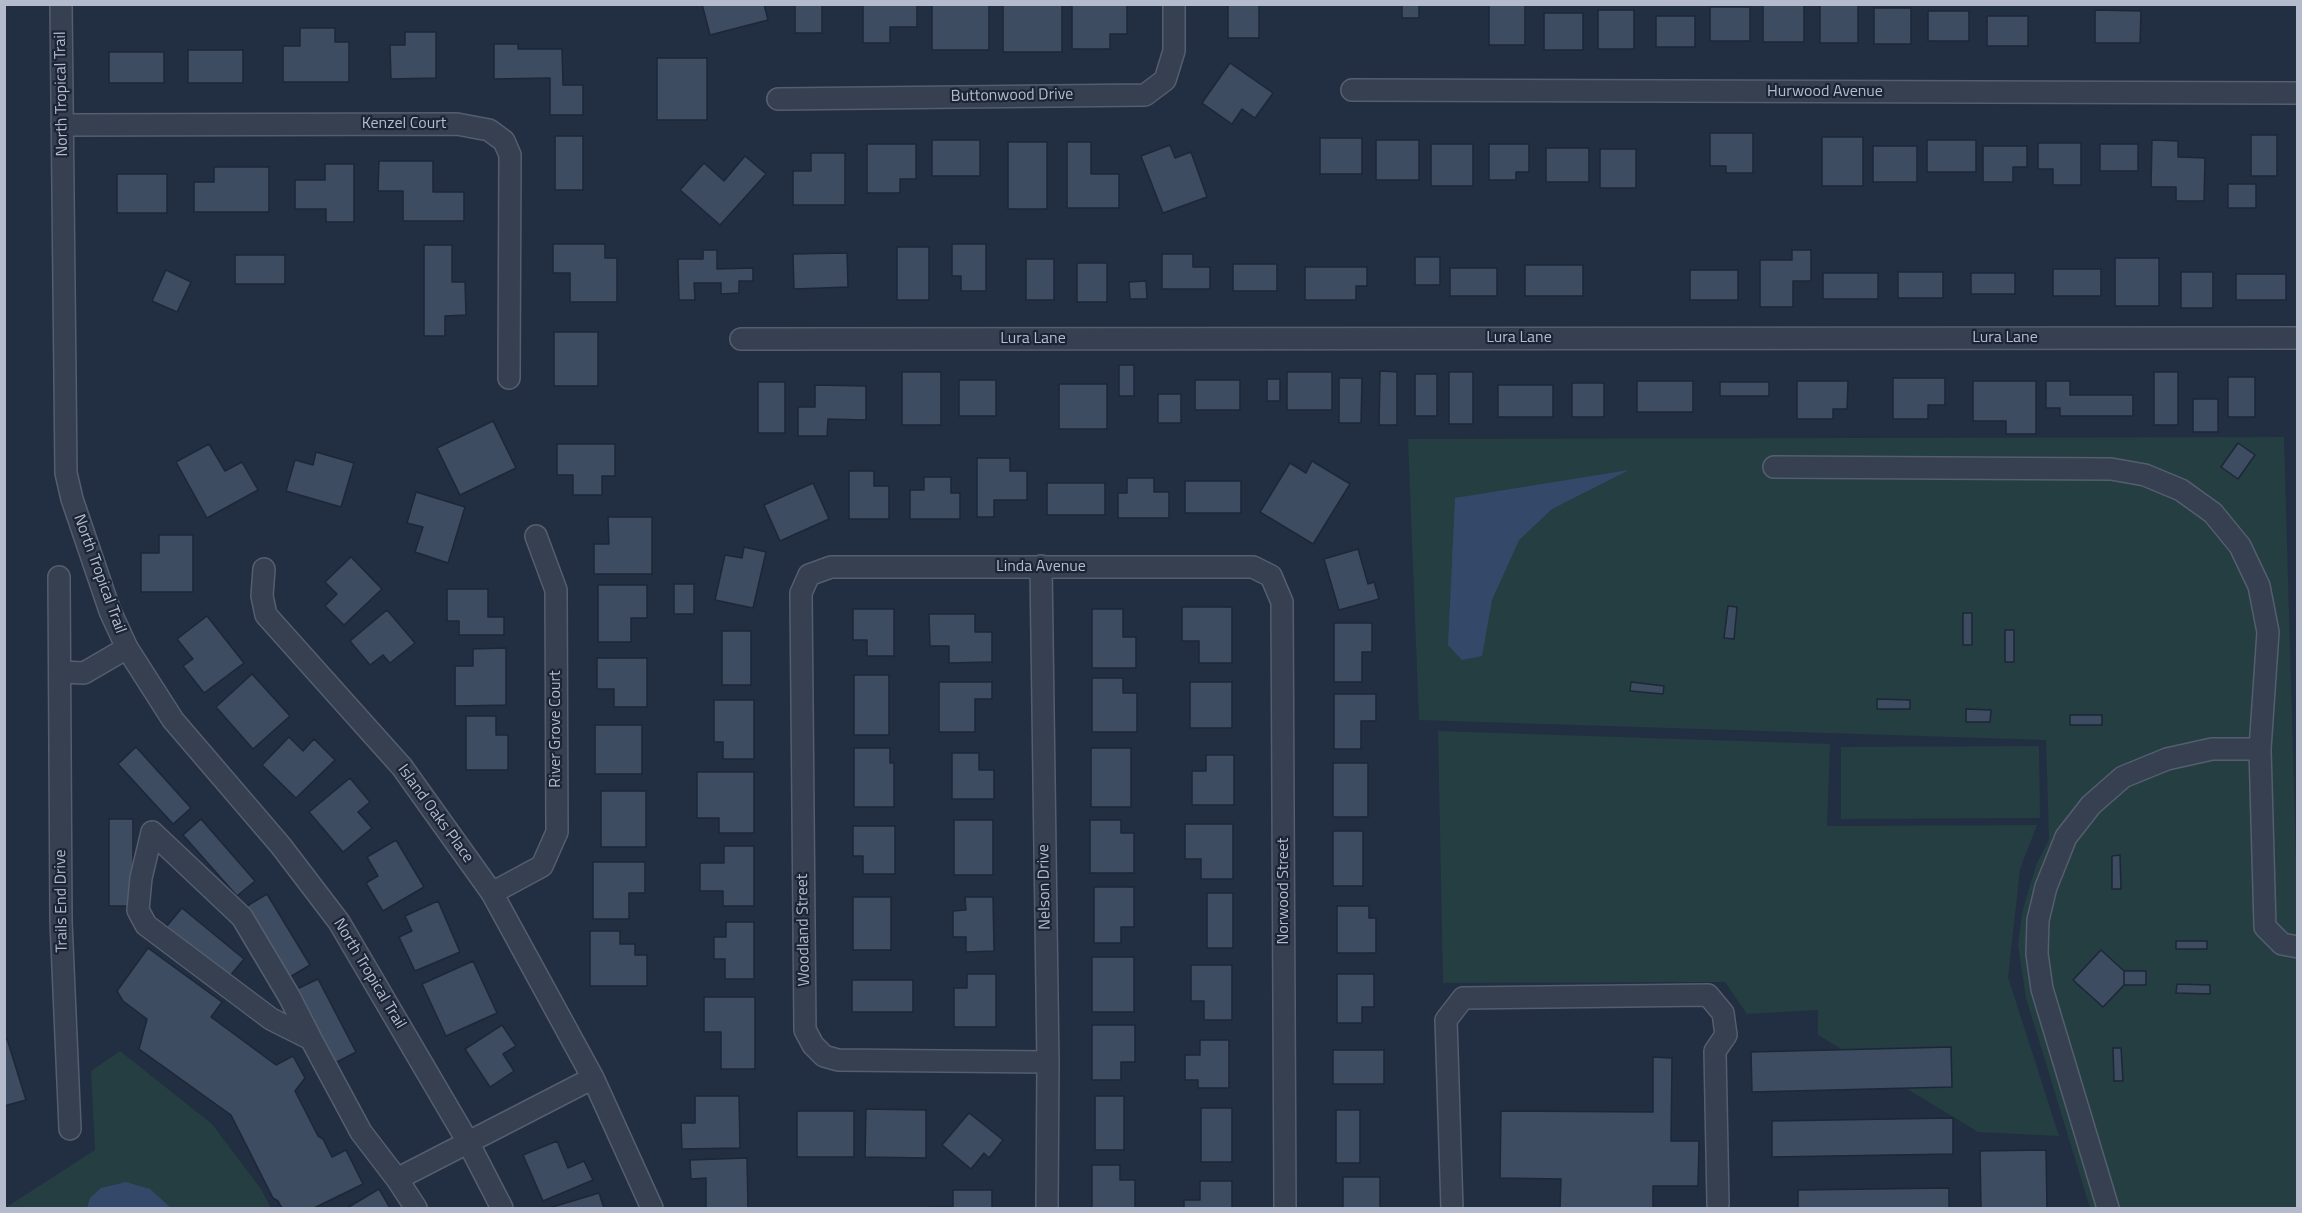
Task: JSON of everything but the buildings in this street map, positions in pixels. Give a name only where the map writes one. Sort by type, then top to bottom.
[{"type":"street","name":"North Tropical Trail","points":[[61,4],[66,472],[72,499],[106,600],[127,648],[173,720],[281,846],[339,922],[468,1142],[502,1209]]},
{"type":"street","name":"Buttonwood Drive","points":[[778,99],[1145,95],[1165,80],[1172,61],[1174,4]]},
{"type":"street","name":"Hurwood Avenue","points":[[1352,90],[2298,93]]},
{"type":"street","name":"Kenzel Court","points":[[62,124],[457,124],[489,130],[504,141],[510,155],[509,378]]},
{"type":"street","name":"Lura Lane","points":[[741,339],[2298,338]]},
{"type":"street","points":[[1774,467],[2111,469],[2145,475],[2181,490],[2213,513],[2240,546],[2259,586],[2268,633],[2260,749],[2265,927],[2282,944],[2298,947]]},
{"type":"street","name":"River Grove Court","points":[[492,893],[543,866],[557,832],[556,590],[536,536]]},
{"type":"street","name":"Linda Avenue","points":[[809,575],[831,567],[1041,566],[1253,567],[1272,576]]},
{"type":"street","name":"Nelson Drive","points":[[1041,566],[1048,1062],[1047,1209]]},
{"type":"street","name":"Island Oaks Place","points":[[264,569],[262,596],[266,615],[402,767],[492,893],[593,1078],[652,1209]]},
{"type":"street","name":"Woodland Street","points":[[809,575],[801,593],[805,1030],[813,1045],[824,1056],[838,1060],[1048,1062]]},
{"type":"street","name":"Norwood Street","points":[[1272,576],[1282,602],[1286,1209]]},
{"type":"street","name":"Trails End Drive","points":[[59,578],[62,921],[70,1129]]},
{"type":"street","points":[[61,672],[84,673],[127,648]]},
{"type":"street","points":[[2108,1209],[2042,989],[2037,954],[2038,920],[2046,887],[2066,837],[2091,805],[2123,777],[2167,759],[2212,749],[2260,749]]},
{"type":"street","points":[[311,1039],[271,1019],[146,925],[138,910],[141,878],[152,832],[242,917],[311,1039],[361,1132],[397,1179],[416,1209]]},
{"type":"street","points":[[1452,1209],[1446,1020],[1463,998],[1708,995],[1723,1013],[1726,1035],[1715,1051],[1718,1204]]},
{"type":"street","points":[[397,1179],[593,1078]]},
{"type":"green space","points":[[2284,437],[2298,930],[2297,1208],[2090,1208],[2026,998],[2018,946],[2022,913],[2030,885],[2037,863],[2049,840],[2046,740],[1419,720],[1408,439]]},
{"type":"green space","points":[[1438,731],[1830,744],[1827,826],[2037,825],[2020,869],[2008,977],[2059,1136],[1978,1132],[1818,1035],[1818,1010],[1747,1014],[1725,982],[1443,983]]},
{"type":"green space","points":[[2039,746],[2040,818],[1841,819],[1841,747]]},
{"type":"green space","points":[[120,1051],[212,1124],[261,1189],[271,1208],[5,1208],[95,1150],[91,1071]]},
{"type":"water","points":[[1629,470],[1552,509],[1519,540],[1492,600],[1482,656],[1462,660],[1448,645],[1455,498]]},
{"type":"water","points":[[126,1182],[150,1189],[171,1208],[87,1208],[90,1198],[101,1188]]}]
